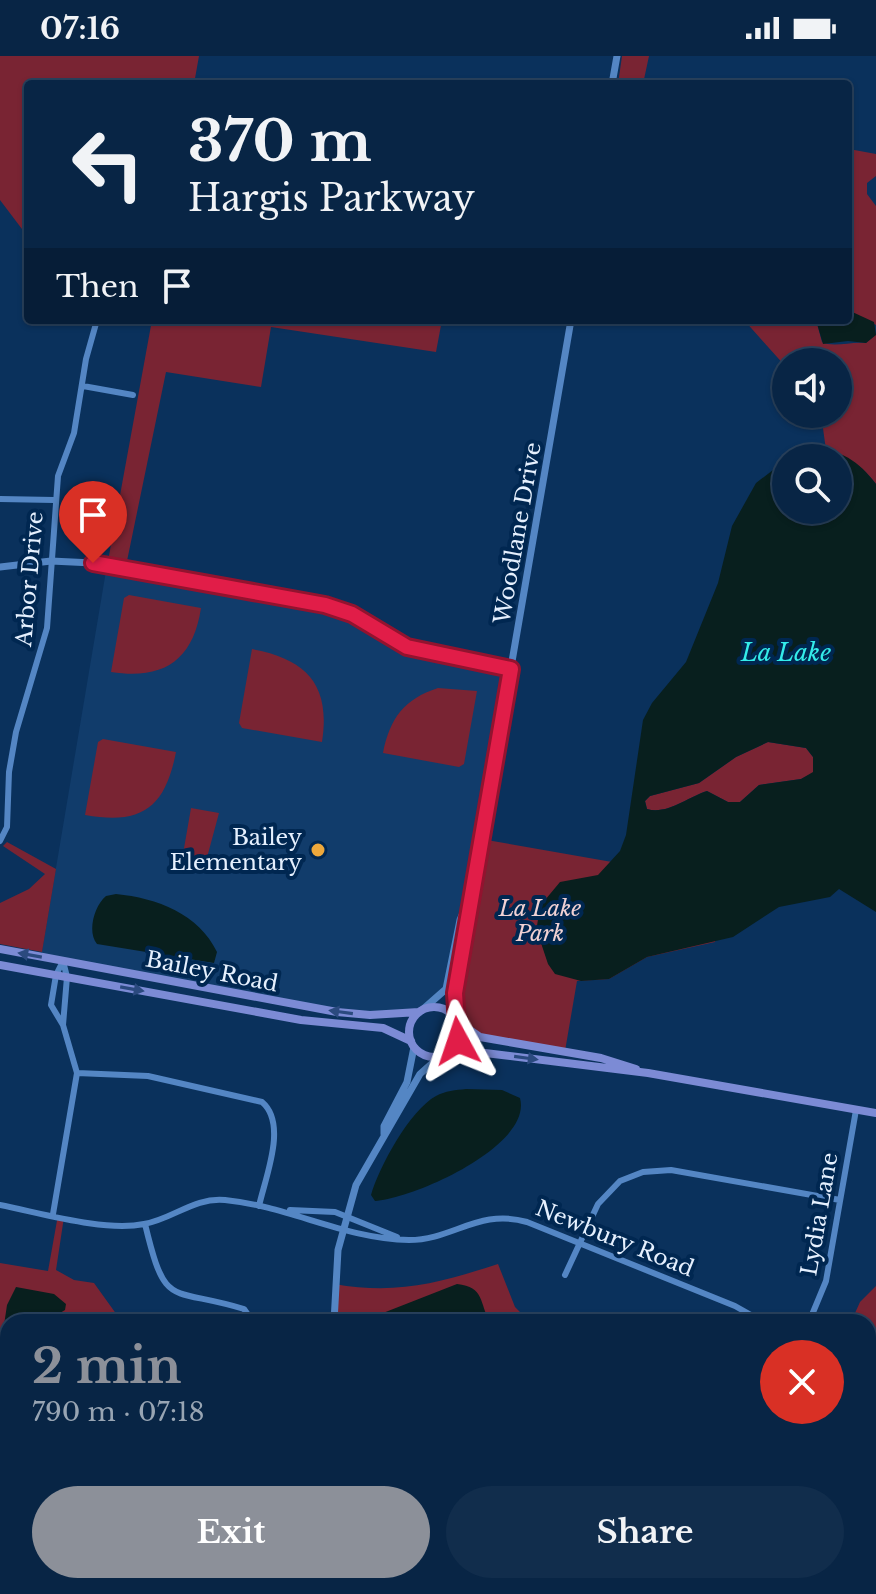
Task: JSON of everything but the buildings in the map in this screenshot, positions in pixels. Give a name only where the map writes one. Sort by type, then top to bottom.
[{"type":"main road","name":"Bailey Road","points":[[0,949],[337,1012],[370,1015],[420,1012]]},
{"type":"main road","name":"Bailey Road","points":[[0,965],[301,1020],[391,1029],[412,1044]]},
{"type":"main road","points":[[648,1073],[601,1058],[480,1037],[440,1008],[420,1012],[409,1028],[412,1044],[425,1055],[439,1057],[449,1053],[485,1053],[648,1073],[876,1113]]},
{"type":"main road","points":[[449,1053],[458,1041],[456,1020]]},
{"type":"street","points":[[613,80],[617,56]]},
{"type":"street","name":"Arbor Drive","points":[[0,841],[7,827],[9,772],[16,732],[47,628],[54,500],[59,468],[74,433],[96,324]]},
{"type":"street","name":"Woodlane Drive","points":[[456,1020],[455,993],[570,324]]},
{"type":"street","points":[[83,386],[133,395]]},
{"type":"street","points":[[0,499],[54,500]]},
{"type":"street","points":[[0,567],[51,561],[107,565],[325,605],[352,614],[407,647],[511,669]]},
{"type":"street","name":"Woodlane Drive","points":[[420,1012],[446,989],[460,920],[472,893]]},
{"type":"street","points":[[53,1214],[77,1073],[63,1025],[51,1009],[56,975],[63,961]]},
{"type":"street","points":[[63,961],[67,977],[63,1025]]},
{"type":"street","points":[[384,1134],[384,1126],[407,1082],[412,1044]]},
{"type":"street","points":[[334,1314],[335,1274],[343,1229],[361,1175],[420,1074],[439,1057]]},
{"type":"street","points":[[77,1073],[143,1075],[262,1102],[270,1110],[274,1128],[259,1206]]},
{"type":"street","name":"Lydia Lane","points":[[813,1314],[824,1291],[856,1110]]},
{"type":"street","points":[[565,1275],[606,1193],[620,1181],[652,1170],[671,1170],[840,1200]]},
{"type":"street","name":"Newbury Road","points":[[0,1205],[118,1226],[145,1224],[208,1200],[282,1210],[343,1229],[400,1239],[420,1239],[483,1219],[507,1217],[752,1314]]},
{"type":"street","name":"Newbury Road","points":[[282,1210],[326,1211],[347,1216],[400,1239]]},
{"type":"street","points":[[145,1224],[154,1266],[167,1286],[190,1298],[244,1309],[247,1314]]},
{"type":"shaded area","points":[[107,565],[339,609],[397,643],[511,669],[472,893],[460,920],[446,989],[419,1012],[370,1015],[41,957]]},
{"type":"green space","points":[[0,56],[199,56],[195,80],[24,80],[24,232],[0,200]]},
{"type":"green space","points":[[622,56],[649,56],[644,80],[619,80]]},
{"type":"green space","points":[[852,150],[876,154],[876,176],[867,183],[867,194],[876,206],[876,325],[852,312]]},
{"type":"green space","points":[[151,324],[441,324],[436,352],[271,327],[261,387],[166,372],[127,561],[108,561]]},
{"type":"green space","points":[[748,324],[817,324],[822,342],[832,344],[866,343],[876,334],[876,484],[852,461],[852,444],[825,444],[823,428],[852,428],[852,348],[772,348],[772,351]]},
{"type":"green space","points":[[129,595],[201,608],[191,641],[183,654],[172,663],[146,673],[111,672],[124,598]]},
{"type":"green space","points":[[252,649],[287,660],[311,678],[322,704],[322,742],[242,728],[239,723]]},
{"type":"green space","points":[[438,688],[477,691],[464,764],[459,767],[383,753],[400,712],[416,698]]},
{"type":"green space","points":[[103,739],[176,752],[165,787],[148,808],[122,817],[85,815],[98,742]]},
{"type":"green space","points":[[768,742],[806,748],[813,757],[813,773],[801,779],[759,785],[740,802],[728,802],[707,791],[670,808],[647,809],[645,801],[650,796],[699,783],[736,757]]},
{"type":"green space","points":[[191,808],[219,813],[205,865],[187,862],[183,854]]},
{"type":"green space","name":"La Lake Park","points":[[481,839],[726,882],[715,942],[647,957],[609,979],[577,981],[565,1051],[485,1039],[463,1027],[455,1006]]},
{"type":"green space","points":[[7,842],[56,869],[42,952],[0,944],[0,903],[29,889],[45,874],[3,846]]},
{"type":"green space","points":[[58,1215],[64,1217],[56,1270],[74,1280],[94,1283],[116,1314],[0,1314],[0,1263],[48,1271]]},
{"type":"green space","points":[[498,1264],[515,1307],[522,1314],[334,1314],[334,1284],[398,1288],[456,1277]]},
{"type":"green space","points":[[876,1286],[876,1314],[855,1314],[860,1302]]},
{"type":"water","points":[[852,312],[874,322],[876,335],[866,343],[848,341],[823,344],[817,324],[852,324]]},
{"type":"water","name":"La Lake","points":[[852,460],[876,484],[876,912],[839,889],[830,897],[779,907],[733,937],[647,957],[609,979],[581,981],[555,974],[540,940],[537,926],[540,906],[560,882],[598,875],[620,851],[626,835],[643,720],[652,703],[686,662],[718,583],[732,526],[756,483],[772,471],[772,524],[852,524]],"holes":[[[768,742],[806,748],[813,757],[813,772],[801,779],[759,785],[740,802],[728,802],[707,791],[670,808],[647,809],[645,801],[650,796],[699,783],[736,757]]]},
{"type":"water","points":[[116,894],[147,899],[188,918],[199,927],[217,952],[214,963],[97,944],[92,933],[95,912],[106,896]]},
{"type":"water","points":[[466,1089],[502,1090],[520,1098],[519,1116],[508,1134],[467,1167],[416,1191],[375,1201],[371,1195],[381,1170],[416,1113],[439,1094]]},
{"type":"water","points":[[457,1284],[477,1292],[487,1314],[380,1314]]},
{"type":"water","points":[[16,1287],[54,1294],[66,1304],[65,1310],[58,1314],[6,1314]]},
{"type":"place","name":"Bailey Elementary","points":[[318,850]]},
{"type":"route","points":[[93,563],[325,605],[352,614],[397,643],[421,652],[511,669],[455,993],[460,1031],[458,1041]]}]
